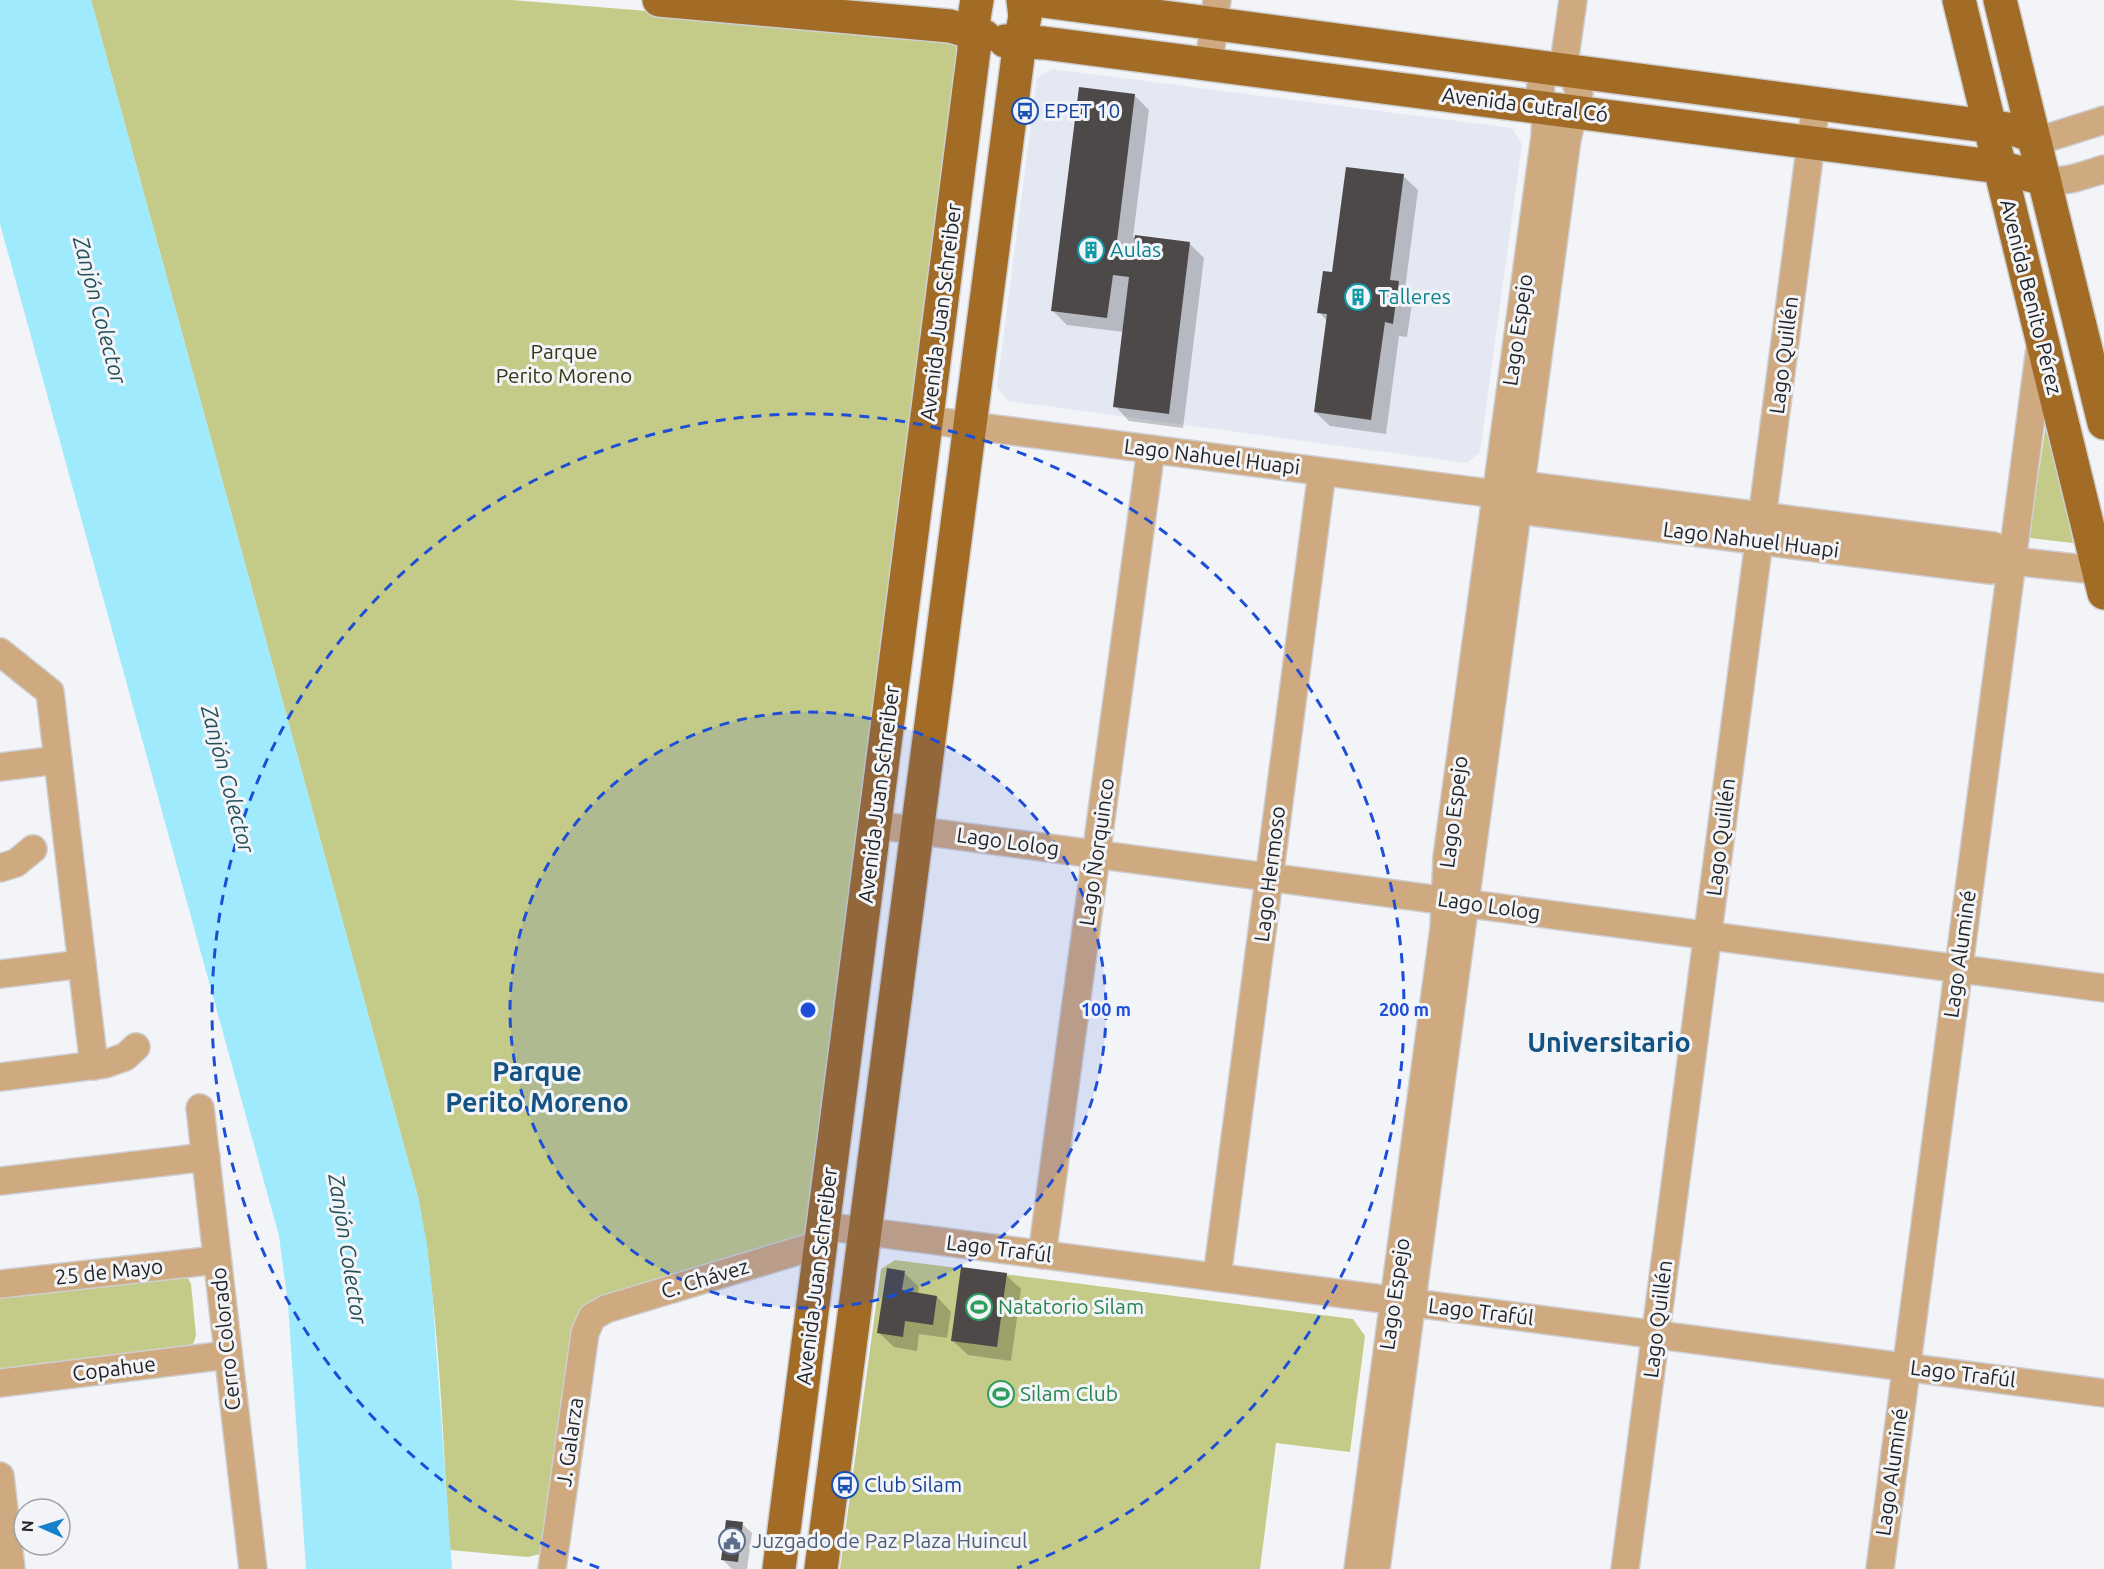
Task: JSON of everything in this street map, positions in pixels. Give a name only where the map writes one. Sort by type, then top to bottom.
[{"type":"main road","name":"Avenida Cutral Có","points":[[659,0],[950,26],[1001,16],[1215,12],[1563,71],[2022,132],[2030,135],[2035,144]]},
{"type":"main road","name":"Avenida Benito Pérez","points":[[1959,0],[1989,127],[2004,168],[2042,339],[2102,578]]},
{"type":"main road","name":"Avenida Benito Pérez","points":[[2000,0],[2104,423]]},
{"type":"main road","name":"Avenida Cutral Có","points":[[1001,16],[1209,64],[2004,168],[2044,179]]},
{"type":"main road","name":"Avenida Juan Schreiber","points":[[779,1569],[973,59],[1001,16]]},
{"type":"main road","name":"Avenida Juan Schreiber","points":[[821,1569],[970,425],[1001,16]]},
{"type":"main road","points":[[2004,168],[2020,168],[2029,164],[2034,157],[2035,144]]},
{"type":"street","points":[[667,0],[675,0]]},
{"type":"street","points":[[1563,71],[1573,0]]},
{"type":"street","points":[[1209,64],[1215,12]]},
{"type":"street","name":"Lago Espejo","points":[[1376,1569],[1403,1301],[1455,902],[1447,857],[1512,496],[1545,119],[1579,88],[1572,75],[1563,71]]},
{"type":"street","name":"Lago Quillén","points":[[1625,1569],[1816,104]]},
{"type":"street","points":[[2035,144],[2104,120]]},
{"type":"street","points":[[2044,179],[2062,181],[2104,169]]},
{"type":"street","name":"Lago Aluminé","points":[[1880,1569],[2042,339]]},
{"type":"street","name":"Lago Nahuel Huapi","points":[[927,420],[1761,529],[1990,570],[1999,569],[2012,561],[2102,578]]},
{"type":"street","name":"Lago Ñorquinco","points":[[1042,1255],[1151,449]]},
{"type":"street","name":"Lago Hermoso","points":[[1217,1277],[1322,472]]},
{"type":"street","points":[[5,649],[50,692],[94,1066]]},
{"type":"street","points":[[0,767],[58,760]]},
{"type":"street","name":"Lago Lolog","points":[[874,825],[2104,988]]},
{"type":"street","points":[[0,868],[16,863],[33,849]]},
{"type":"street","points":[[0,974],[82,964]]},
{"type":"street","points":[[0,1077],[94,1066],[119,1060],[136,1047]]},
{"type":"street","name":"Cerro Colorado","points":[[200,1108],[253,1569]]},
{"type":"street","points":[[0,1181],[206,1157]]},
{"type":"street","name":"Lago Trafúl","points":[[822,1235],[865,1232],[2104,1393]]},
{"type":"street","name":"C. Chávez","points":[[592,1317],[606,1309],[822,1235]]},
{"type":"street","name":"25 de Mayo","points":[[0,1284],[217,1260]]},
{"type":"street","name":"Lago Espejo","points":[[1358,1569],[1403,1301]]},
{"type":"street","name":"J. Galarza","points":[[552,1569],[585,1332],[592,1317]]},
{"type":"street","name":"Copahue","points":[[0,1383],[227,1355]]},
{"type":"street","points":[[0,1476],[11,1569]]},
{"type":"shaded area","points":[[1052,69],[1512,128],[1522,144],[1480,452],[1467,463],[1008,401],[997,387],[1037,78]]},
{"type":"green space","name":"Parque Perito Moreno","points":[[91,0],[512,0],[944,35],[961,42],[808,1231],[799,1237],[605,1299],[544,1549],[540,1554],[528,1557],[450,1550],[436,1329],[418,1197]]},
{"type":"green space","points":[[2047,418],[2073,543],[2029,538]]},
{"type":"green space","name":"Silam Club","points":[[895,1260],[1353,1319],[1365,1336],[1350,1452],[1276,1443],[1260,1569],[840,1569],[881,1269]]},
{"type":"green space","points":[[187,1276],[191,1284],[196,1335],[191,1347],[0,1372],[0,1294]]},
{"type":"water","name":"Zanjón Colector","points":[[0,0],[91,0],[418,1197],[427,1244],[432,1290],[452,1569],[306,1569],[288,1304],[279,1236],[0,224]]},
{"type":"building","name":"Aulas","points":[[1079,87],[1135,94],[1116,249],[1133,252],[1135,235],[1190,242],[1169,414],[1113,407],[1129,277],[1113,275],[1107,318],[1051,311]]},
{"type":"building","name":"Talleres","points":[[1346,167],[1404,174],[1390,280],[1399,281],[1393,324],[1385,322],[1371,420],[1314,412],[1327,314],[1317,313],[1323,271],[1332,272]]},
{"type":"building","name":"Natatorio Silam","points":[[961,1267],[1007,1273],[997,1347],[951,1341]]},
{"type":"building","points":[[887,1268],[905,1271],[902,1290],[937,1296],[933,1325],[905,1321],[903,1337],[877,1333]]},
{"type":"building","name":"Juzgado de Paz Plaza Huincul","points":[[726,1520],[743,1522],[738,1562],[721,1560]]},
{"type":"place","name":"EPET 10","points":[[1025,111]]},
{"type":"place","name":"Aulas","points":[[1091,250]]},
{"type":"place","name":"Talleres","points":[[1358,297]]},
{"type":"place","name":"Natatorio Silam","points":[[979,1307]]},
{"type":"place","name":"Silam Club","points":[[1001,1394]]},
{"type":"place","name":"Club Silam","points":[[845,1485]]},
{"type":"place","name":"Juzgado de Paz Plaza Huincul","points":[[732,1541]]},
{"type":"district","name":"Universitario","points":[[1609,1043]]},
{"type":"district","name":"Parque Perito Moreno","points":[[537,1088]]}]
